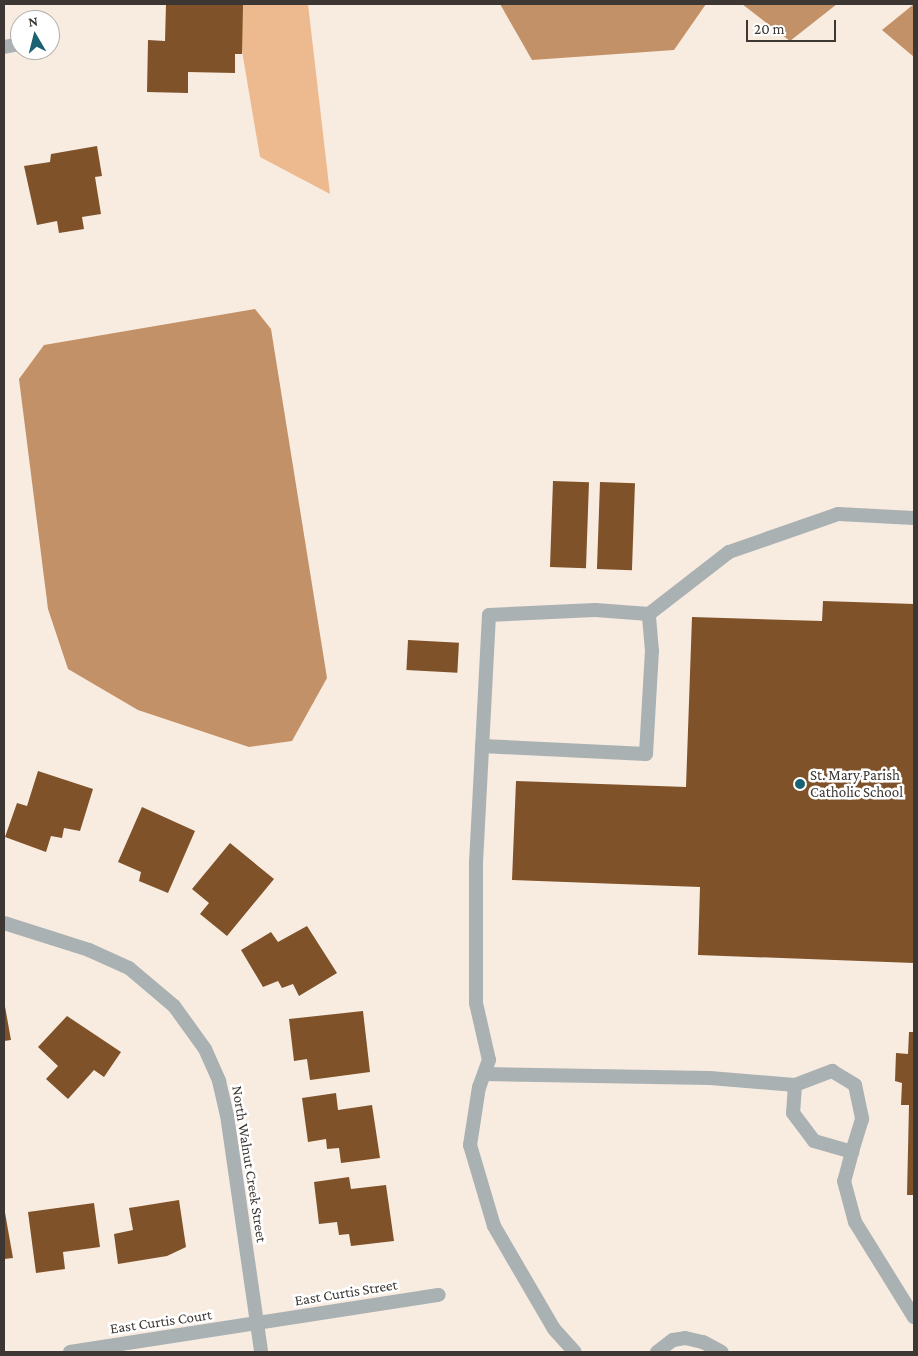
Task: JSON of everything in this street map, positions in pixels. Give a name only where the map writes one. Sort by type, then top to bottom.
[{"type":"street","points":[[574,1352],[554,1328],[494,1226],[470,1145],[484,1074],[490,1060],[476,1003],[476,862],[488,615],[595,610],[649,614],[729,552],[838,514],[914,518]]},
{"type":"street","points":[[482,746],[646,754],[652,651],[649,614]]},
{"type":"street","name":"North Walnut Creek Street","points":[[4,923],[90,950],[129,968],[174,1006],[205,1049],[219,1081],[227,1115],[261,1352]]},
{"type":"street","points":[[484,1074],[710,1078],[795,1084],[832,1071],[855,1085],[862,1119],[844,1181],[855,1222],[914,1317]]},
{"type":"street","points":[[795,1084],[793,1113],[814,1141],[852,1152]]},
{"type":"street","name":"East Curtis Street","points":[[257,1324],[439,1295]]},
{"type":"street","name":"East Curtis Court","points":[[70,1352],[257,1324]]},
{"type":"street","points":[[657,1352],[673,1340],[685,1338],[703,1342],[722,1352]]},
{"type":"shaded area","points":[[234,4],[308,4],[330,194],[260,157]]},
{"type":"shaded area","points":[[500,4],[706,4],[674,50],[532,60]]},
{"type":"shaded area","points":[[742,4],[837,4],[790,41]]},
{"type":"shaded area","points":[[914,4],[914,57],[882,30]]},
{"type":"shaded area","points":[[255,309],[271,329],[327,678],[292,741],[249,747],[138,710],[68,669],[48,609],[19,379],[44,345]]},
{"type":"building","points":[[166,4],[243,5],[242,54],[235,54],[235,73],[188,72],[188,93],[147,92],[148,40],[165,41]]},
{"type":"building","points":[[97,146],[102,176],[95,177],[101,214],[82,217],[84,229],[59,233],[57,221],[37,225],[24,166],[50,162],[51,154]]},
{"type":"building","points":[[553,481],[589,482],[586,568],[550,567]]},
{"type":"building","points":[[600,482],[635,483],[632,570],[597,569]]},
{"type":"building","name":"St. Mary Parish Catholic School","points":[[823,601],[914,604],[914,963],[698,955],[700,887],[512,880],[516,781],[686,787],[692,617],[822,621]]},
{"type":"building","points":[[408,640],[459,643],[457,673],[406,670]]},
{"type":"building","points":[[38,771],[93,789],[80,831],[64,828],[62,838],[51,836],[46,852],[5,837],[17,803],[27,806]]},
{"type":"building","points":[[142,807],[195,831],[168,893],[139,881],[141,872],[118,862]]},
{"type":"building","points":[[230,843],[274,879],[227,936],[200,914],[209,903],[192,889]]},
{"type":"building","points":[[307,926],[337,973],[299,996],[293,984],[282,988],[278,981],[263,987],[241,950],[271,932],[278,942]]},
{"type":"building","points":[[4,1001],[11,1040],[4,1041]]},
{"type":"building","points":[[363,1011],[370,1072],[310,1080],[307,1059],[294,1061],[289,1019]]},
{"type":"building","points":[[67,1016],[121,1052],[104,1077],[94,1070],[68,1099],[46,1079],[58,1066],[38,1047]]},
{"type":"building","points":[[909,1032],[914,1032],[914,1195],[907,1195],[909,1105],[901,1105],[902,1083],[895,1081],[896,1053],[908,1054]]},
{"type":"building","points":[[336,1093],[338,1110],[372,1105],[380,1158],[341,1163],[339,1148],[327,1149],[326,1139],[308,1142],[302,1098]]},
{"type":"building","points":[[349,1177],[351,1189],[386,1185],[394,1241],[351,1246],[349,1234],[339,1235],[337,1222],[319,1224],[314,1182]]},
{"type":"building","points":[[179,1200],[186,1247],[167,1256],[118,1264],[114,1234],[133,1230],[129,1208]]},
{"type":"building","points":[[94,1203],[100,1247],[63,1252],[65,1269],[36,1273],[28,1212]]},
{"type":"building","points":[[4,1207],[13,1258],[4,1259]]},
{"type":"place","name":"St. Mary Parish Catholic School","points":[[800,784]]}]
